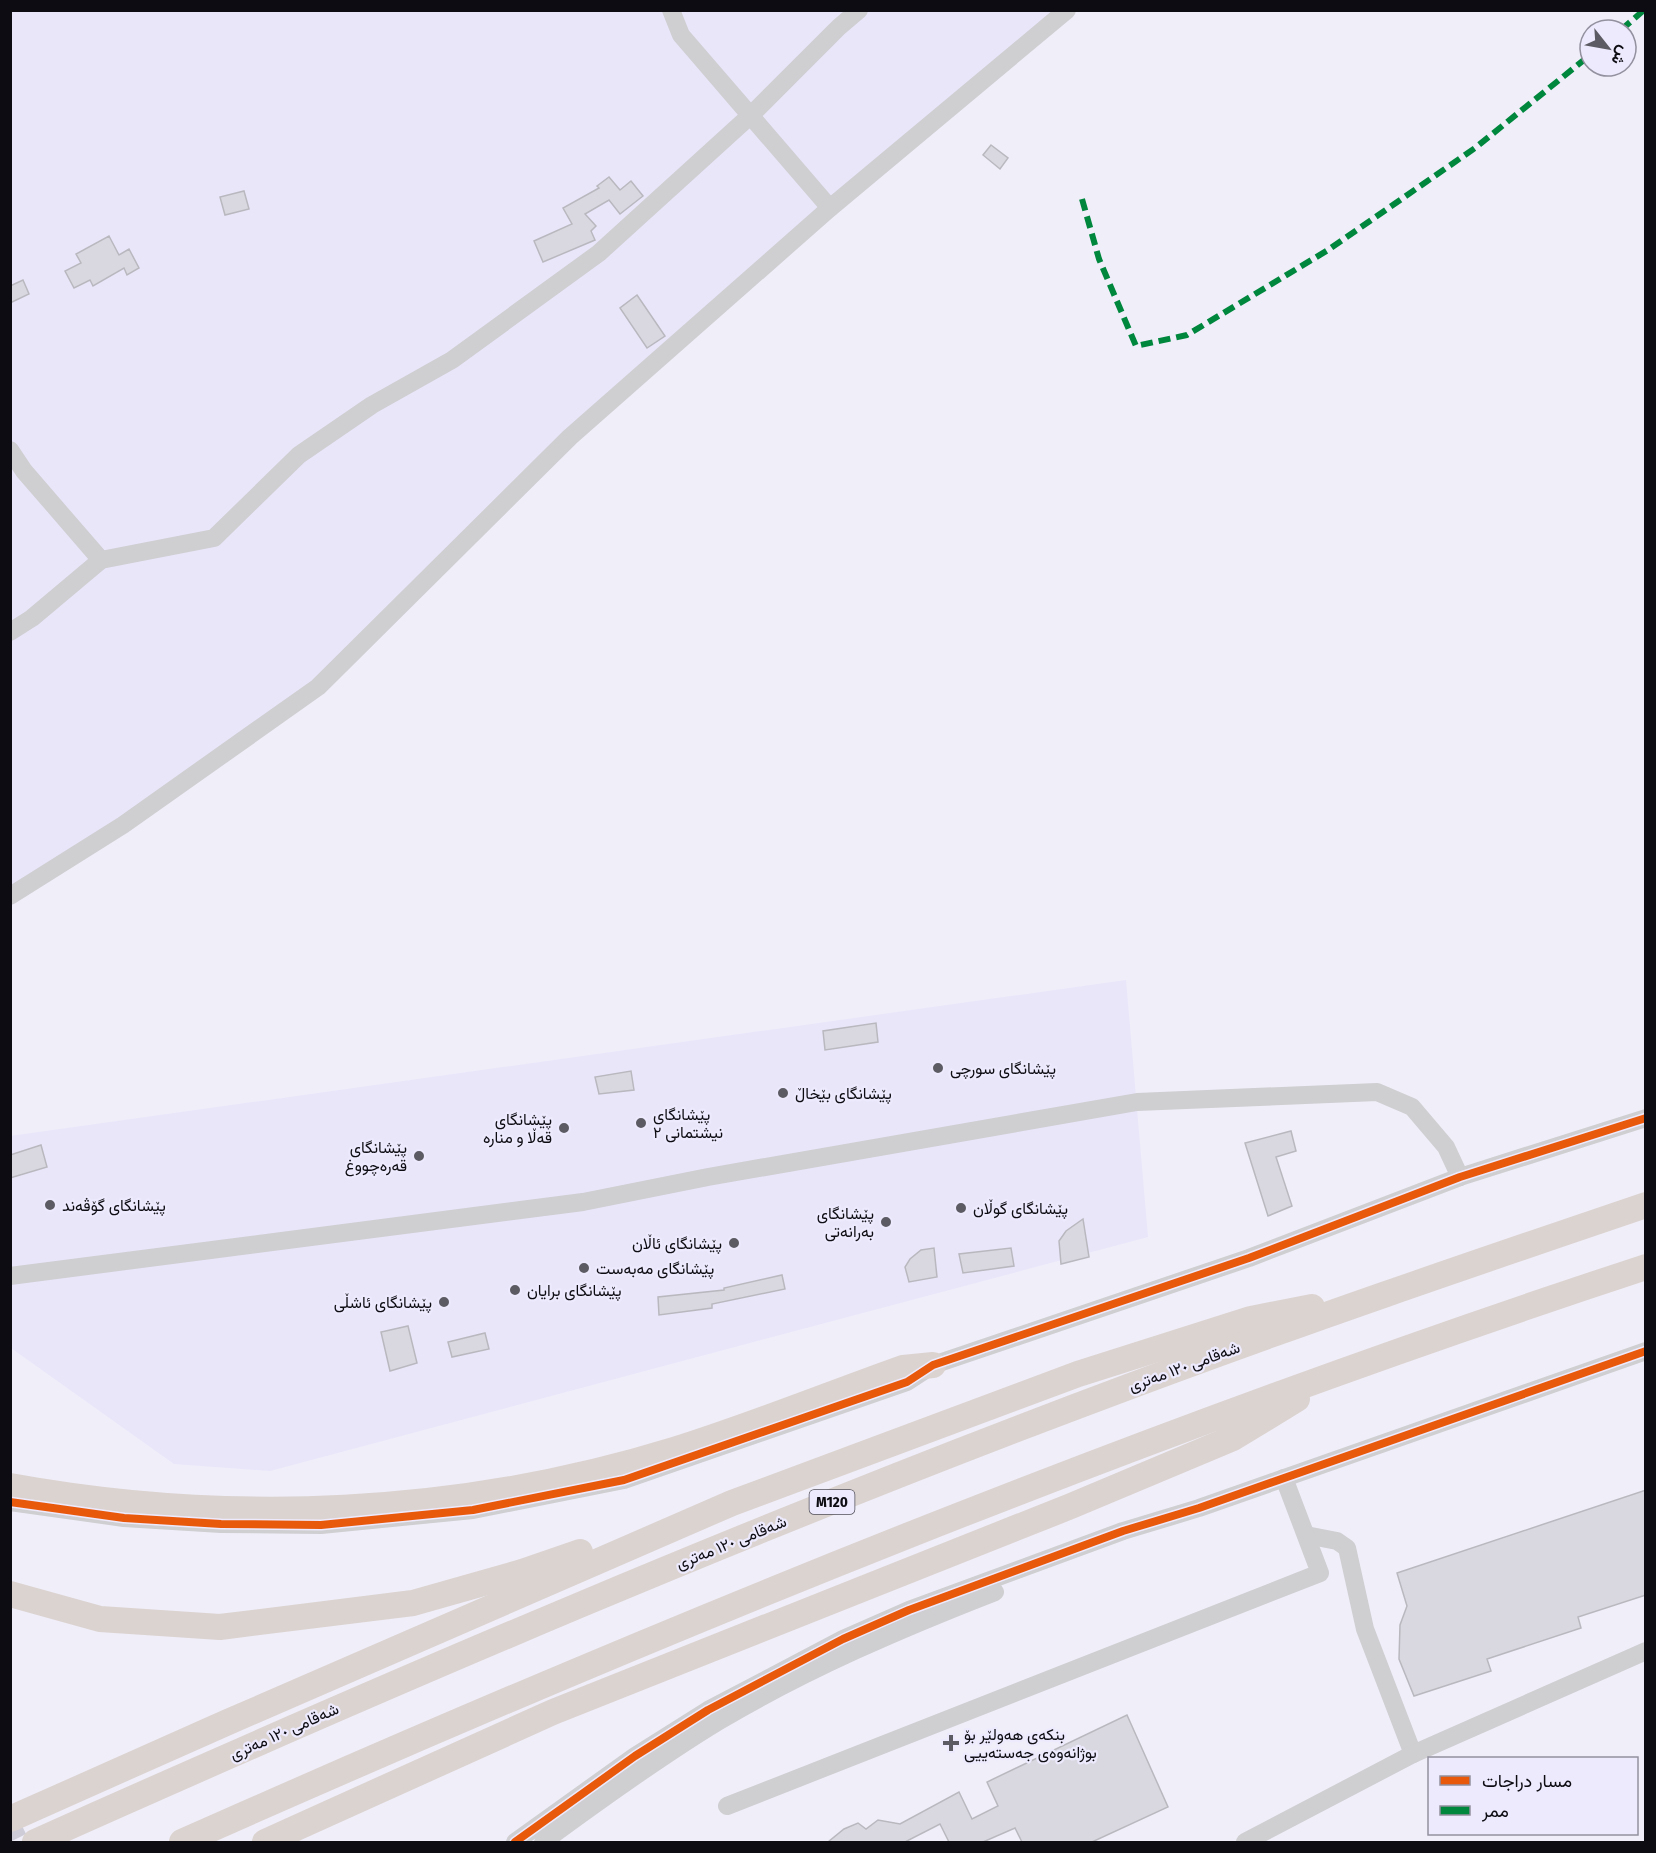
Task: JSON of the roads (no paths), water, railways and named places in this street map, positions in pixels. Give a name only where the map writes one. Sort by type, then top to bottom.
[{"type":"highway","name":"شەقامی ١٢٠ مەتری","points":[[35,1842],[338,1706],[648,1576],[1117,1391],[1363,1301],[1646,1205]]},
{"type":"highway","points":[[182,1842],[419,1737],[742,1600],[1032,1487],[1324,1379],[1646,1267]]},
{"type":"highway","points":[[10,1594],[100,1619],[220,1627],[376,1610],[413,1603],[475,1587],[732,1503],[1078,1374],[1251,1319],[1306,1307],[1363,1301]]},
{"type":"highway","points":[[10,1486],[132,1504],[223,1510],[405,1504],[559,1480],[632,1462],[675,1450],[903,1368],[933,1365]]},
{"type":"highway","points":[[265,1842],[554,1712],[1071,1506],[1233,1438],[1273,1416],[1324,1379]]},
{"type":"highway","points":[[10,1819],[732,1503]]},
{"type":"street","points":[[670,10],[681,35],[752,114],[830,208]]},
{"type":"street","points":[[10,632],[32,618],[101,560],[214,538],[299,455],[372,405],[452,360],[599,253],[752,114],[859,10]]},
{"type":"street","points":[[10,896],[123,825],[318,687],[570,437],[830,208],[1067,10]]},
{"type":"street","points":[[10,450],[24,471],[101,560]]},
{"type":"street","points":[[10,1276],[583,1202],[708,1177],[1137,1102],[1377,1092],[1412,1107],[1446,1147],[1460,1177]]},
{"type":"street","points":[[10,1502],[124,1518],[221,1524],[321,1525],[473,1510],[624,1480],[907,1382],[933,1365],[1248,1258],[1460,1177],[1646,1118]]},
{"type":"street","points":[[515,1842],[635,1756],[708,1710],[843,1638],[909,1610],[1123,1531],[1199,1508],[1646,1352]]},
{"type":"street","points":[[727,1806],[1320,1573],[1284,1478]]},
{"type":"street","points":[[543,1842],[647,1768],[719,1721],[792,1681],[884,1638],[1128,1540],[1199,1508]]},
{"type":"street","points":[[1306,1535],[1337,1541],[1347,1548],[1365,1629],[1413,1754]]},
{"type":"street","points":[[1245,1842],[1413,1754],[1646,1651]]},
{"type":"tunnel","points":[[10,1822],[20,1842]]},
{"type":"place","name":"پێشانگای سورچی","points":[[938,1068]]},
{"type":"place","name":"پێشانگای بێخاڵ","points":[[783,1093]]},
{"type":"place","name":"پێشانگای نیشتمانی ٢","points":[[641,1123]]},
{"type":"place","name":"پێشانگای قەڵا و منارە","points":[[564,1128]]},
{"type":"place","name":"پێشانگای قەرەچووغ","points":[[419,1156]]},
{"type":"place","name":"پێشانگای گۆڤەند","points":[[50,1205]]},
{"type":"place","name":"پێشانگای گوڵان","points":[[961,1208]]},
{"type":"place","name":"پێشانگای بەرانەتی","points":[[886,1222]]},
{"type":"place","name":"پێشانگای ئاڵان","points":[[734,1243]]},
{"type":"place","name":"پێشانگای مەبەست","points":[[584,1268]]},
{"type":"place","name":"پێشانگای برایان","points":[[515,1290]]},
{"type":"place","name":"پێشانگای ئاشڵی","points":[[444,1302]]},
{"type":"place","name":"بنکەی هەولێر بۆ بوژانەوەی جەستەییی","points":[[951,1743]]}]
